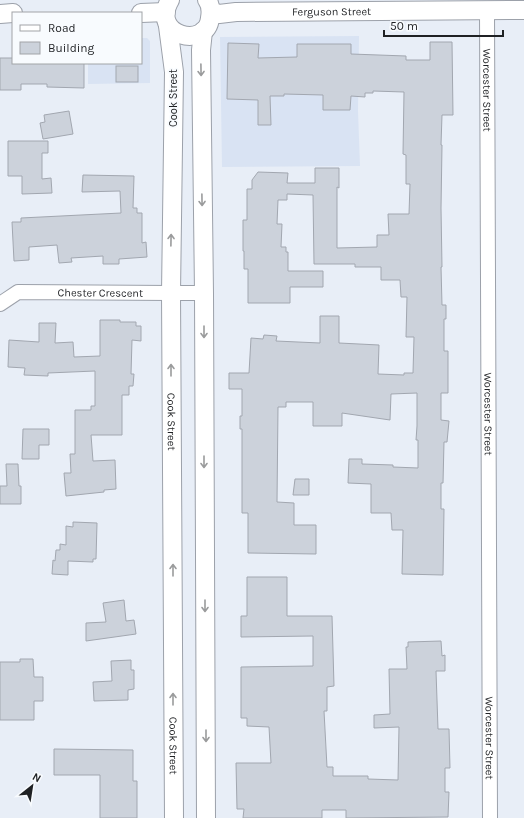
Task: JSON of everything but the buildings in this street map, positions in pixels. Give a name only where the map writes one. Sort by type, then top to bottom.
[{"type":"street","name":"Ferguson Street","points":[[209,4],[219,14],[267,12],[524,10]]},
{"type":"street","points":[[142,13],[168,13],[178,34],[194,36],[203,31],[210,22],[209,4]]},
{"type":"street","name":"Worcester Street","points":[[487,10],[490,818]]},
{"type":"street","name":"Cook Street","points":[[168,13],[174,72],[171,294],[174,818]]},
{"type":"street","points":[[0,14],[12,14]]},
{"type":"street","points":[[203,31],[201,50],[204,292],[206,818]]},
{"type":"street","name":"Chester Crescent","points":[[0,304],[18,292],[171,294],[204,292]]},
{"type":"shaded area","points":[[359,36],[358,111],[360,166],[222,167],[220,37]]},
{"type":"shaded area","points":[[142,38],[147,38],[150,41],[150,83],[88,84],[88,64],[142,64]]}]
